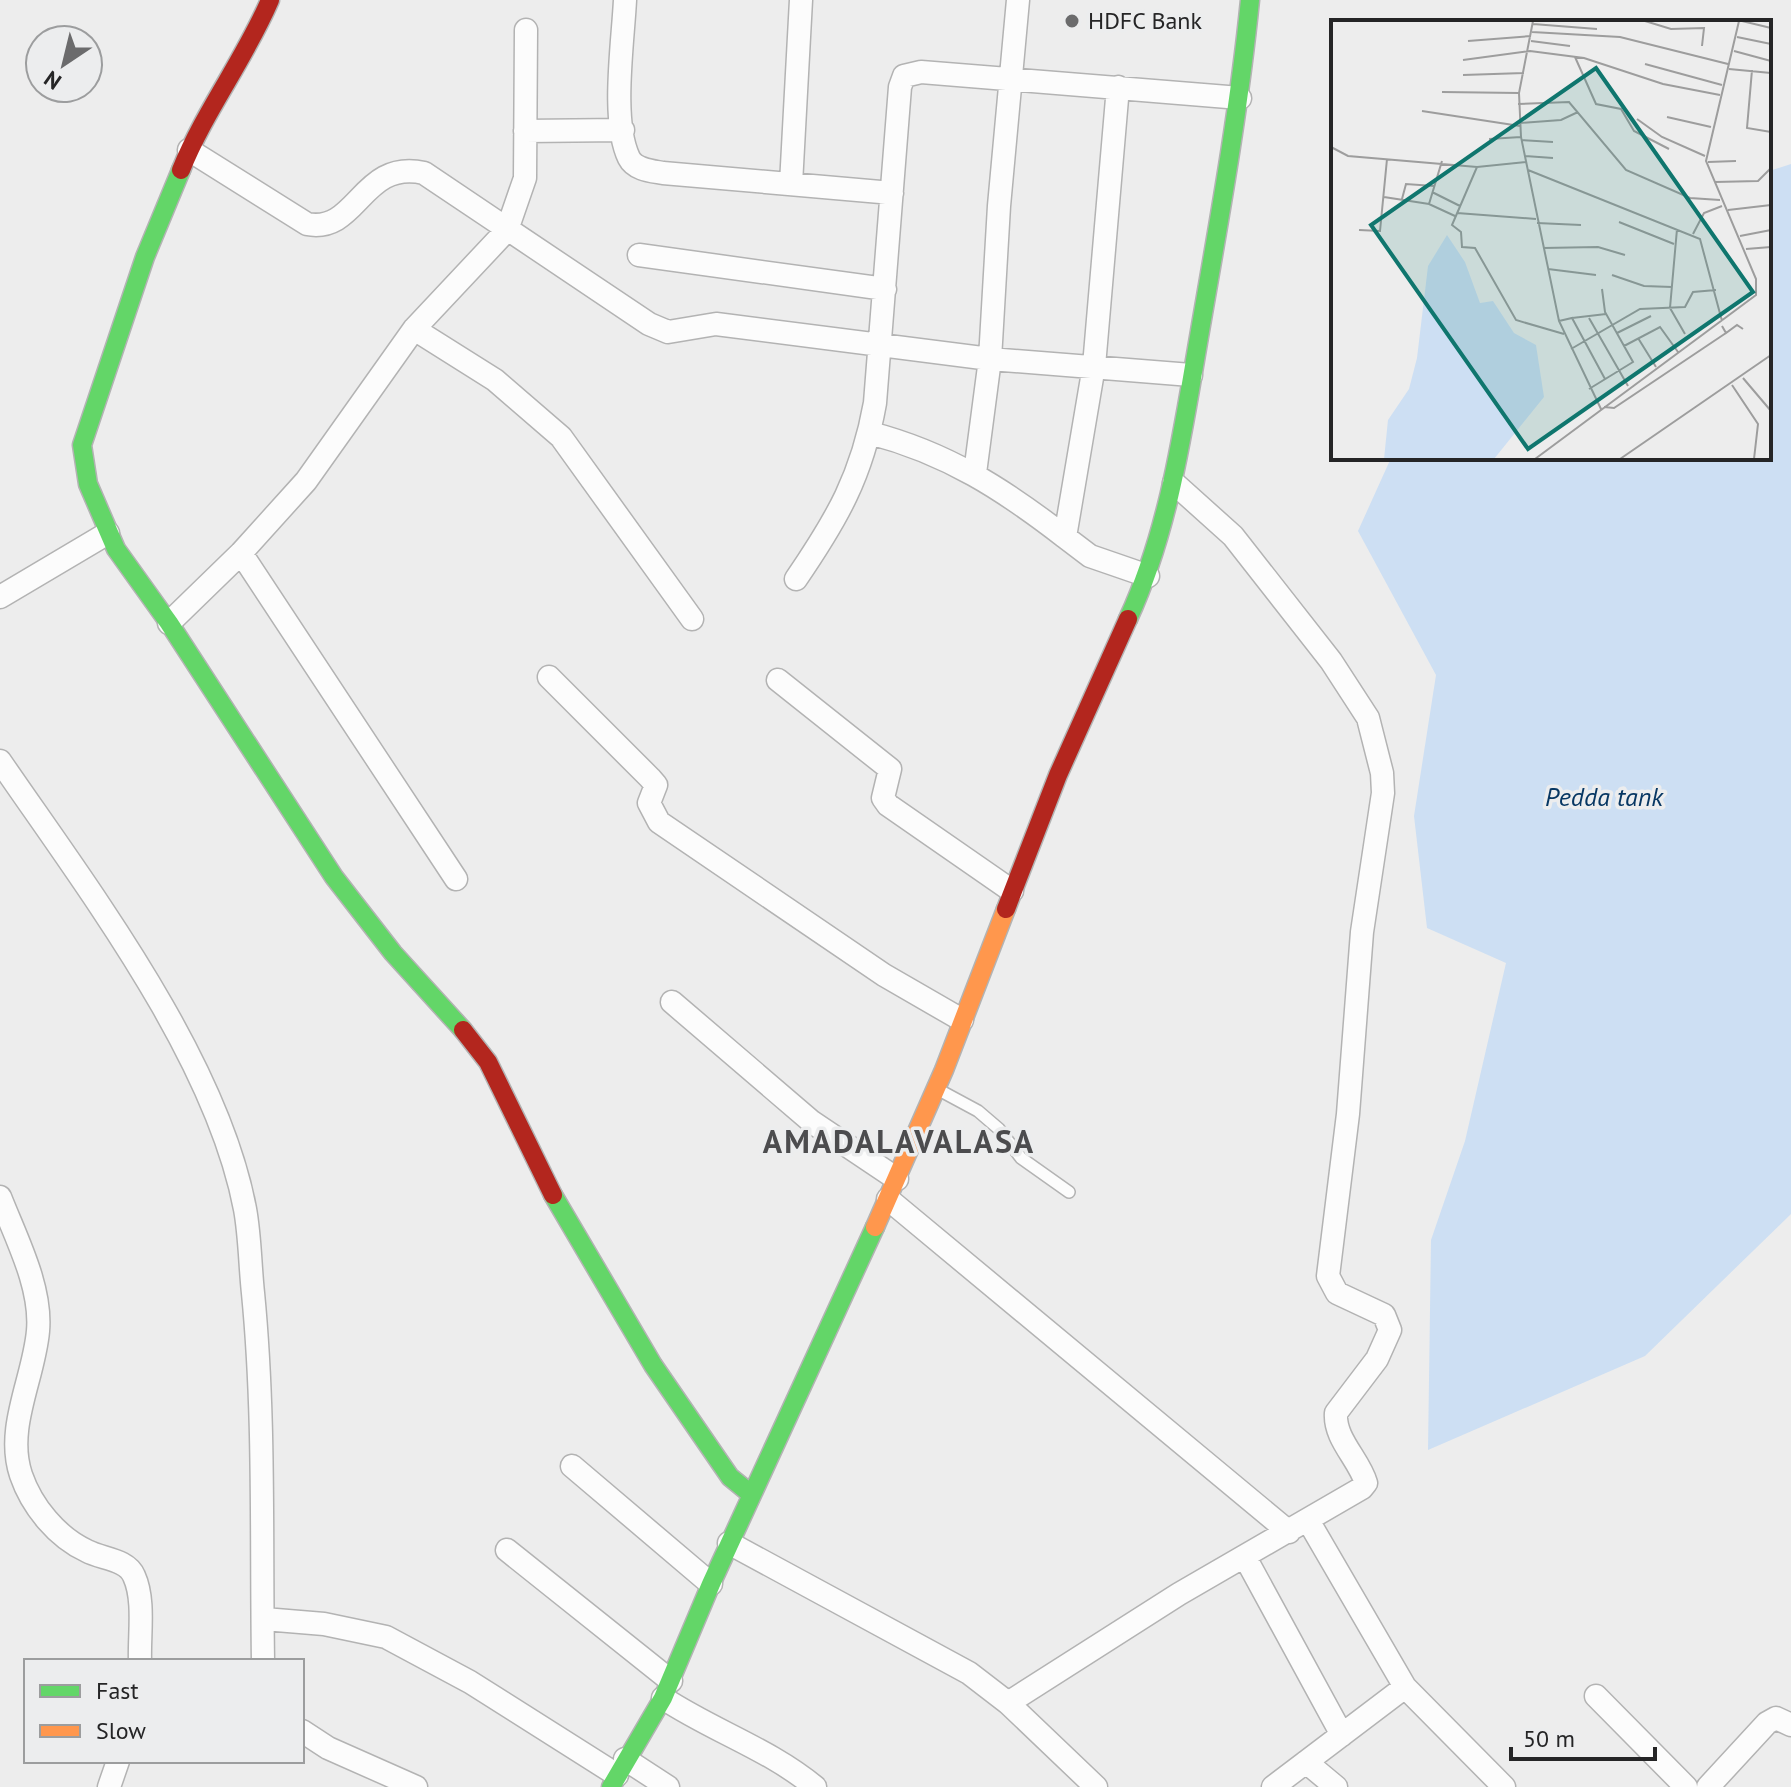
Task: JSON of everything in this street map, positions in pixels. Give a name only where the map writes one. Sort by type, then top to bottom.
[{"type":"street","points":[[270,0],[255,36],[223,84],[189,150],[145,257],[82,445],[88,484],[108,533],[334,877],[393,953],[450,1014],[488,1062],[569,1227],[653,1365],[730,1477],[752,1495]]},
{"type":"street","points":[[625,0],[623,130],[630,160],[640,168],[892,193]]},
{"type":"street","points":[[791,184],[801,0]]},
{"type":"street","points":[[975,473],[990,359],[999,206],[1018,0]]},
{"type":"street","points":[[618,1773],[667,1689],[729,1543],[892,1189],[936,1088],[1058,775],[1148,576],[1174,483],[1240,98],[1250,0]]},
{"type":"street","points":[[169,623],[241,553],[306,481],[414,329],[507,230],[525,178],[526,30]]},
{"type":"street","points":[[796,579],[837,520],[853,487],[870,433],[881,346],[904,76],[921,72],[1240,98]]},
{"type":"street","points":[[1065,537],[1094,366],[1118,87]]},
{"type":"street","points":[[525,131],[623,130]]},
{"type":"street","points":[[189,150],[307,224],[330,224],[370,185],[400,171],[411,170],[446,187],[649,324],[668,332],[716,324],[990,359],[1191,375]]},
{"type":"street","points":[[639,255],[885,289]]},
{"type":"street","points":[[414,329],[495,380],[561,437],[692,619]]},
{"type":"street","points":[[870,433],[906,443],[975,473],[1090,556],[1148,576]]},
{"type":"street","points":[[1008,1703],[1179,1594],[1299,1527],[1366,1483],[1338,1430],[1336,1413],[1377,1359],[1390,1330],[1384,1315],[1337,1293],[1328,1276],[1348,1114],[1362,932],[1383,793],[1382,773],[1368,718],[1331,661],[1225,527],[1174,483]]},
{"type":"street","points":[[0,597],[108,533]]},
{"type":"street","points":[[241,553],[456,879]]},
{"type":"street","points":[[549,677],[656,785],[649,803],[659,822],[884,975],[962,1020]]},
{"type":"street","points":[[778,680],[890,769],[883,798],[888,805],[1012,891]]},
{"type":"street","points":[[0,761],[110,921],[185,1050],[221,1128],[245,1209],[257,1328],[264,1486],[263,1659]]},
{"type":"street","points":[[672,1002],[1299,1527],[1405,1687],[1504,1787]]},
{"type":"street","points":[[0,1197],[23,1256],[37,1306],[38,1330],[17,1428],[16,1452],[21,1475],[33,1501],[69,1540],[88,1552],[123,1564],[134,1574],[138,1593],[140,1659]]},
{"type":"street","points":[[572,1466],[711,1584]]},
{"type":"street","points":[[729,1543],[969,1673],[1008,1703],[1096,1787]]},
{"type":"street","points":[[507,1550],[704,1724],[754,1746],[815,1787]]},
{"type":"street","points":[[1245,1557],[1342,1735]]},
{"type":"street","points":[[264,1619],[324,1624],[386,1637],[470,1682],[618,1773],[668,1787]]},
{"type":"street","points":[[1273,1787],[1405,1687]]},
{"type":"street","points":[[1596,1696],[1686,1787]]},
{"type":"street","points":[[1708,1787],[1767,1723],[1776,1718],[1791,1725]]},
{"type":"street","points":[[304,1732],[328,1748],[416,1787]]},
{"type":"street","points":[[1306,1762],[1336,1787]]},
{"type":"street","points":[[109,1787],[117,1763]]},
{"type":"lane","points":[[936,1088],[978,1111],[999,1129],[1021,1158],[1069,1192]]},
{"type":"water","name":"Pedda tank","points":[[1791,164],[1791,1214],[1645,1356],[1428,1450],[1431,1240],[1465,1141],[1506,963],[1427,928],[1414,816],[1436,675],[1358,531],[1390,460],[1771,460],[1771,170]]},
{"type":"traffic: fast","points":[[1128,619],[1155,549],[1181,441],[1228,166],[1250,0]]},
{"type":"traffic: fast","points":[[181,170],[145,257],[82,445],[88,484],[116,549],[169,623],[334,877],[393,953],[463,1030]]},
{"type":"traffic: fast","points":[[553,1195],[653,1365],[730,1477],[752,1495]]},
{"type":"traffic: fast","points":[[611,1787],[663,1698],[711,1584],[875,1227]]},
{"type":"traffic: slow","points":[[875,1227],[944,1070],[1006,909]]},
{"type":"traffic: jam","points":[[181,170],[270,0]]},
{"type":"traffic: jam","points":[[1006,909],[1058,775],[1128,619]]},
{"type":"traffic: jam","points":[[463,1030],[488,1062],[553,1195]]},
{"type":"place","name":"HDFC Bank","points":[[1072,21]]},
{"type":"district","name":"AMADALAVALASA","points":[[899,1142]]}]
